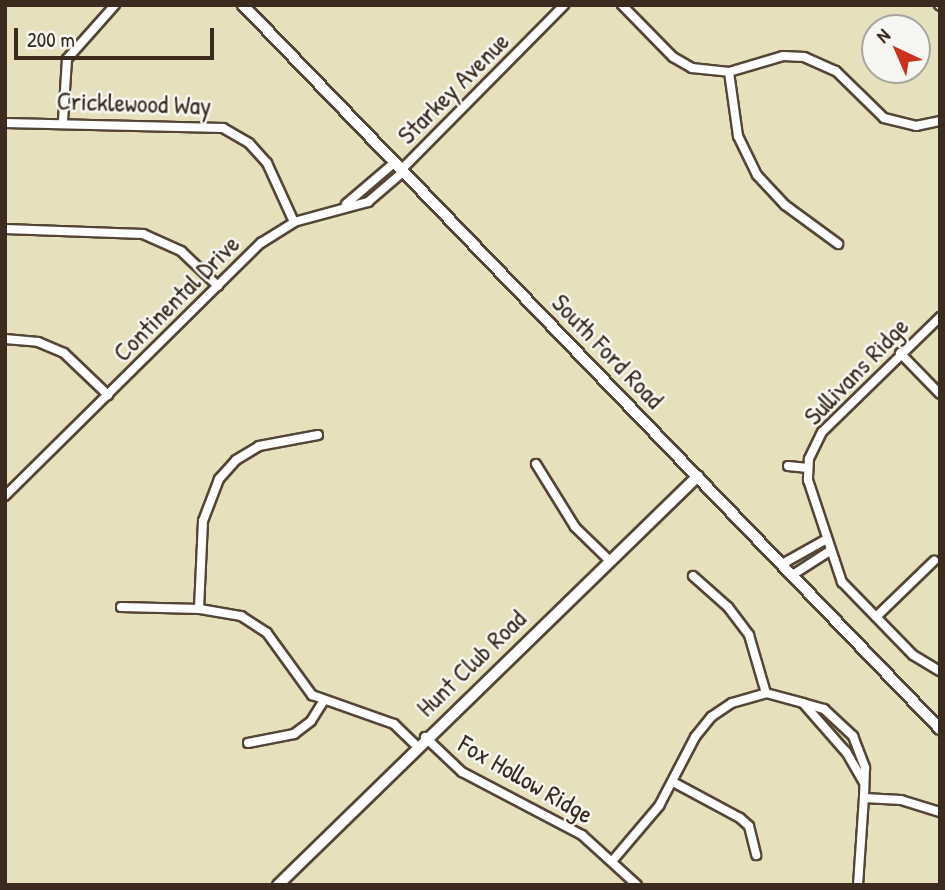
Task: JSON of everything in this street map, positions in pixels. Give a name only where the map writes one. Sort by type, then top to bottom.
[{"type":"main road","name":"South Ford Road","points":[[243,5],[784,563],[940,729]]},
{"type":"street","points":[[63,121],[67,59],[115,5]]},
{"type":"street","name":"Starkey Avenue","points":[[341,208],[399,168],[564,5]]},
{"type":"street","points":[[622,5],[682,63],[701,71],[729,72],[783,56],[815,59],[836,71],[884,117],[916,126],[940,121]]},
{"type":"street","points":[[729,72],[738,136],[757,175],[785,205],[838,244]]},
{"type":"street","name":"Cricklewood Way","points":[[5,123],[63,121],[223,128],[249,143],[267,163],[294,222]]},
{"type":"street","name":"Continental Drive","points":[[5,496],[261,243],[294,222],[341,208]]},
{"type":"street","points":[[5,229],[143,234],[181,251],[218,286]]},
{"type":"street","name":"Sullivans Ridge","points":[[940,317],[900,353],[822,432],[808,468],[828,552],[842,582],[921,662],[940,671]]},
{"type":"street","points":[[5,339],[38,342],[64,354],[108,396]]},
{"type":"street","points":[[900,353],[940,394]]},
{"type":"street","points":[[199,609],[203,521],[219,479],[236,460],[259,446],[318,435]]},
{"type":"street","points":[[536,464],[575,527],[607,559]]},
{"type":"street","points":[[788,466],[808,468]]},
{"type":"street","name":"Hunt Club Road","points":[[278,885],[416,745],[607,559],[698,476]]},
{"type":"street","points":[[784,563],[825,540]]},
{"type":"street","points":[[794,574],[828,552]]},
{"type":"street","points":[[876,617],[934,561]]},
{"type":"street","points":[[692,576],[728,607],[749,635],[766,693]]},
{"type":"street","points":[[121,607],[229,612],[261,627],[298,679],[323,702],[394,724],[416,745]]},
{"type":"street","points":[[614,859],[650,820],[673,782],[695,737],[711,717],[732,703],[766,693],[824,709],[853,736],[863,756],[864,798],[858,885]]},
{"type":"street","points":[[248,743],[294,734],[311,721],[323,702]]},
{"type":"street","points":[[803,703],[846,752],[863,781]]},
{"type":"street","name":"Fox Hollow Ridge","points":[[425,737],[462,772],[565,822],[614,859],[637,885]]},
{"type":"street","points":[[673,782],[740,818],[749,826],[756,855]]},
{"type":"street","points":[[864,798],[901,800],[940,813]]}]
